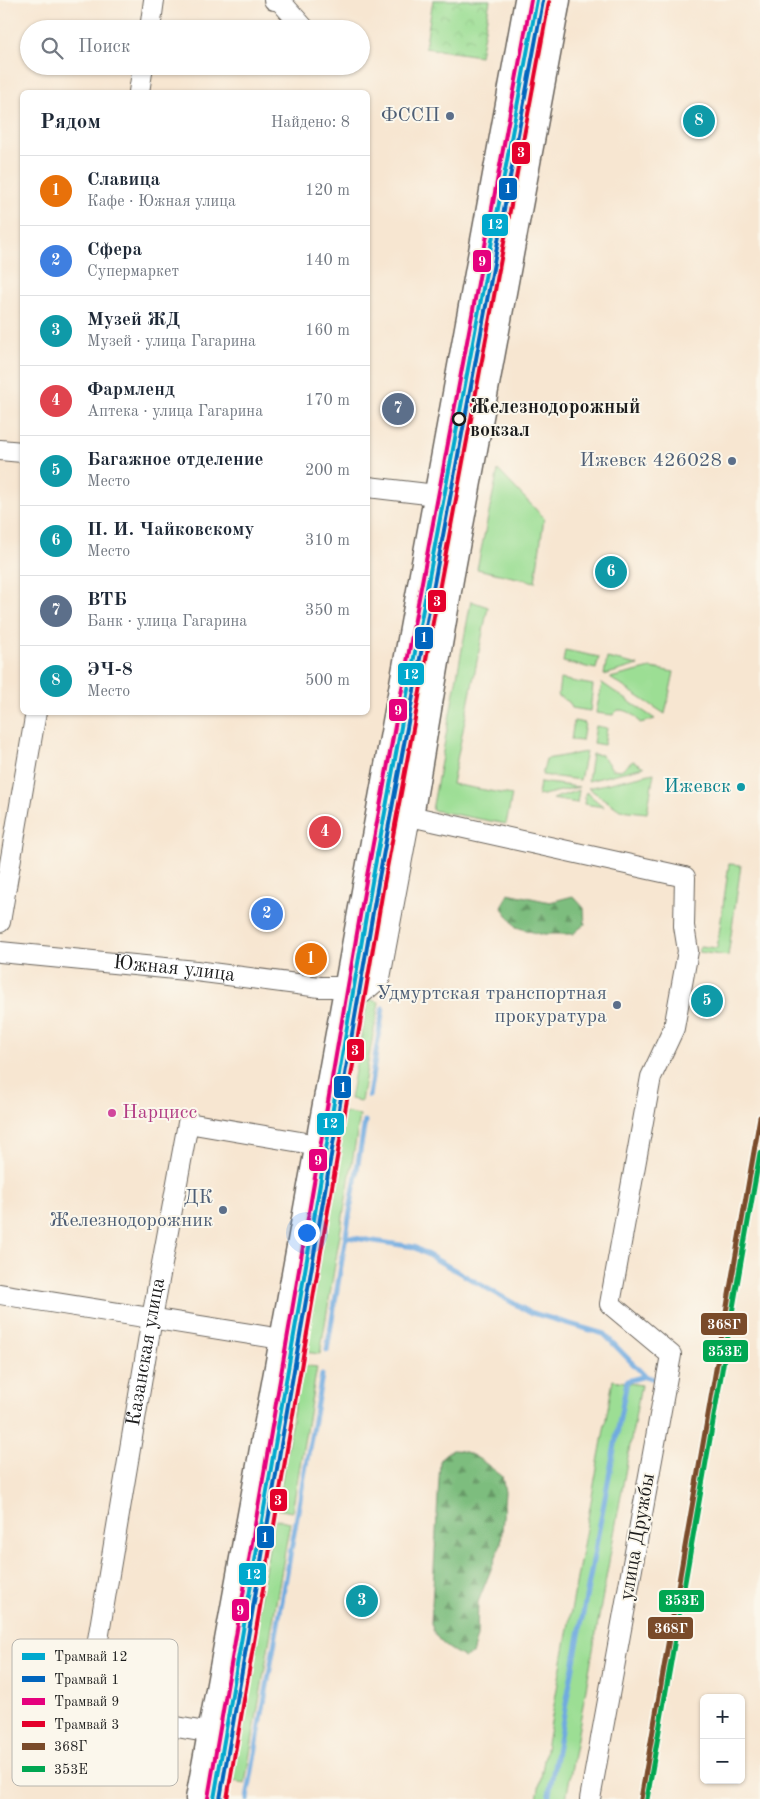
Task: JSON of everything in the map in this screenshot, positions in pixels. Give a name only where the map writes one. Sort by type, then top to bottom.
[{"type":"main road","points":[[199,1799],[528,0]]},
{"type":"main road","points":[[365,889],[372,882],[410,816],[450,579],[557,0]]},
{"type":"street","points":[[151,20],[154,0]]},
{"type":"street","points":[[274,0],[280,1],[297,20]]},
{"type":"street","points":[[139,90],[142,75]]},
{"type":"street","points":[[0,450],[20,452]]},
{"type":"street","points":[[370,487],[436,495]]},
{"type":"street","points":[[0,922],[35,715]]},
{"type":"street","points":[[345,999],[380,978],[410,816]]},
{"type":"street","name":"улица Дружбы","points":[[410,816],[685,877],[684,926],[688,951],[674,1028],[651,1077],[610,1304],[672,1355],[590,1799]]},
{"type":"street","name":"Южная улица","points":[[0,952],[196,971],[320,987],[345,999]]},
{"type":"street","name":"Казанская улица","points":[[98,1639],[152,1318],[188,1123],[318,1145]]},
{"type":"street","points":[[0,1294],[282,1339]]},
{"type":"street","name":"Казанская улица","points":[[178,1727],[211,1733]]},
{"type":"green space","points":[[433,0],[490,0],[480,56],[425,48]]},
{"type":"green space","points":[[498,470],[544,518],[535,582],[477,569]]},
{"type":"green space","points":[[471,601],[488,607],[452,784],[512,795],[506,824],[432,810]]},
{"type":"green space","points":[[565,650],[599,657],[596,669],[563,662]]},
{"type":"green space","points":[[607,658],[638,665],[604,675]]},
{"type":"green space","points":[[651,668],[674,672],[665,714],[610,678]]},
{"type":"green space","points":[[560,679],[593,685],[590,711],[572,708],[569,702],[558,696]]},
{"type":"green space","points":[[602,683],[655,719],[640,723],[633,715],[625,711],[618,710],[613,715],[596,713]]},
{"type":"green space","points":[[574,721],[585,723],[582,741],[571,740]]},
{"type":"green space","points":[[596,726],[607,728],[604,745],[593,743]]},
{"type":"green space","points":[[586,752],[580,780],[542,775],[546,759]]},
{"type":"green space","points":[[592,754],[602,755],[612,769],[621,770],[633,761],[644,767],[588,781]]},
{"type":"green space","points":[[654,773],[647,813],[620,810],[588,788]]},
{"type":"green space","points":[[540,782],[579,787],[538,796]]},
{"type":"green space","points":[[579,790],[577,803],[552,799]]},
{"type":"green space","points":[[586,792],[604,807],[584,804]]},
{"type":"green space","points":[[729,864],[741,865],[728,956],[699,952],[700,946],[717,948]]},
{"type":"green space","points":[[508,893],[550,902],[573,896],[584,908],[585,924],[573,934],[539,934],[516,927],[502,908]]},
{"type":"green space","points":[[368,999],[379,1002],[361,1101],[350,1099]]},
{"type":"green space","points":[[344,1112],[360,1115],[320,1354],[304,1352]]},
{"type":"green space","points":[[301,1365],[317,1367],[292,1512],[277,1509]]},
{"type":"green space","points":[[613,1380],[641,1385],[566,1799],[537,1799]]},
{"type":"green space","points":[[452,1450],[473,1455],[502,1476],[505,1492],[501,1544],[478,1602],[477,1636],[472,1654],[465,1658],[439,1640],[431,1623],[440,1461],[445,1454]]},
{"type":"green space","points":[[274,1519],[290,1522],[245,1783],[228,1780]]},
{"type":"waterway","points":[[369,1096],[383,1008]]},
{"type":"waterway","points":[[327,1350],[365,1121]]},
{"type":"waterway","points":[[347,1237],[414,1247],[529,1312],[604,1334],[645,1376]]},
{"type":"waterway","points":[[247,1799],[322,1375]]},
{"type":"waterway","points":[[548,1799],[627,1381],[645,1376],[657,1380]]},
{"type":"tram line","name":"9","points":[[208,1798],[366,881],[531,0]]},
{"type":"tram line","name":"12","points":[[214,1799],[372,882],[537,0]]},
{"type":"tram line","name":"1","points":[[220,1799],[378,883],[543,1]]},
{"type":"tram line","name":"3","points":[[227,1799],[384,884],[549,2]]},
{"type":"transit line","name":"368Г","points":[[641,1799],[760,1117]]},
{"type":"transit line","name":"353Е","points":[[647,1799],[760,1153]]},
{"type":"place","name":"ФССП","points":[[450,116]]},
{"type":"place","name":"ЭЧ-8","points":[[699,121]]},
{"type":"place","name":"ВТБ","points":[[398,409]]},
{"type":"place","name":"Железнодорожный вокзал","points":[[459,419]]},
{"type":"place","name":"Ижевск 426028","points":[[732,461]]},
{"type":"place","name":"П. И. Чайковскому","points":[[611,572]]},
{"type":"place","name":"Ижевск","points":[[741,787]]},
{"type":"place","name":"Фармленд","points":[[325,832]]},
{"type":"place","name":"Сфера","points":[[267,914]]},
{"type":"place","name":"Славица","points":[[311,959]]},
{"type":"place","name":"Багажное отделение","points":[[707,1001]]},
{"type":"place","name":"Удмуртская транспортная прокуратура","points":[[617,1005]]},
{"type":"place","name":"Нарцисс","points":[[112,1113]]},
{"type":"place","name":"ДК Железнодорожник","points":[[223,1210]]},
{"type":"place","name":"Музей ЖД","points":[[362,1601]]}]
